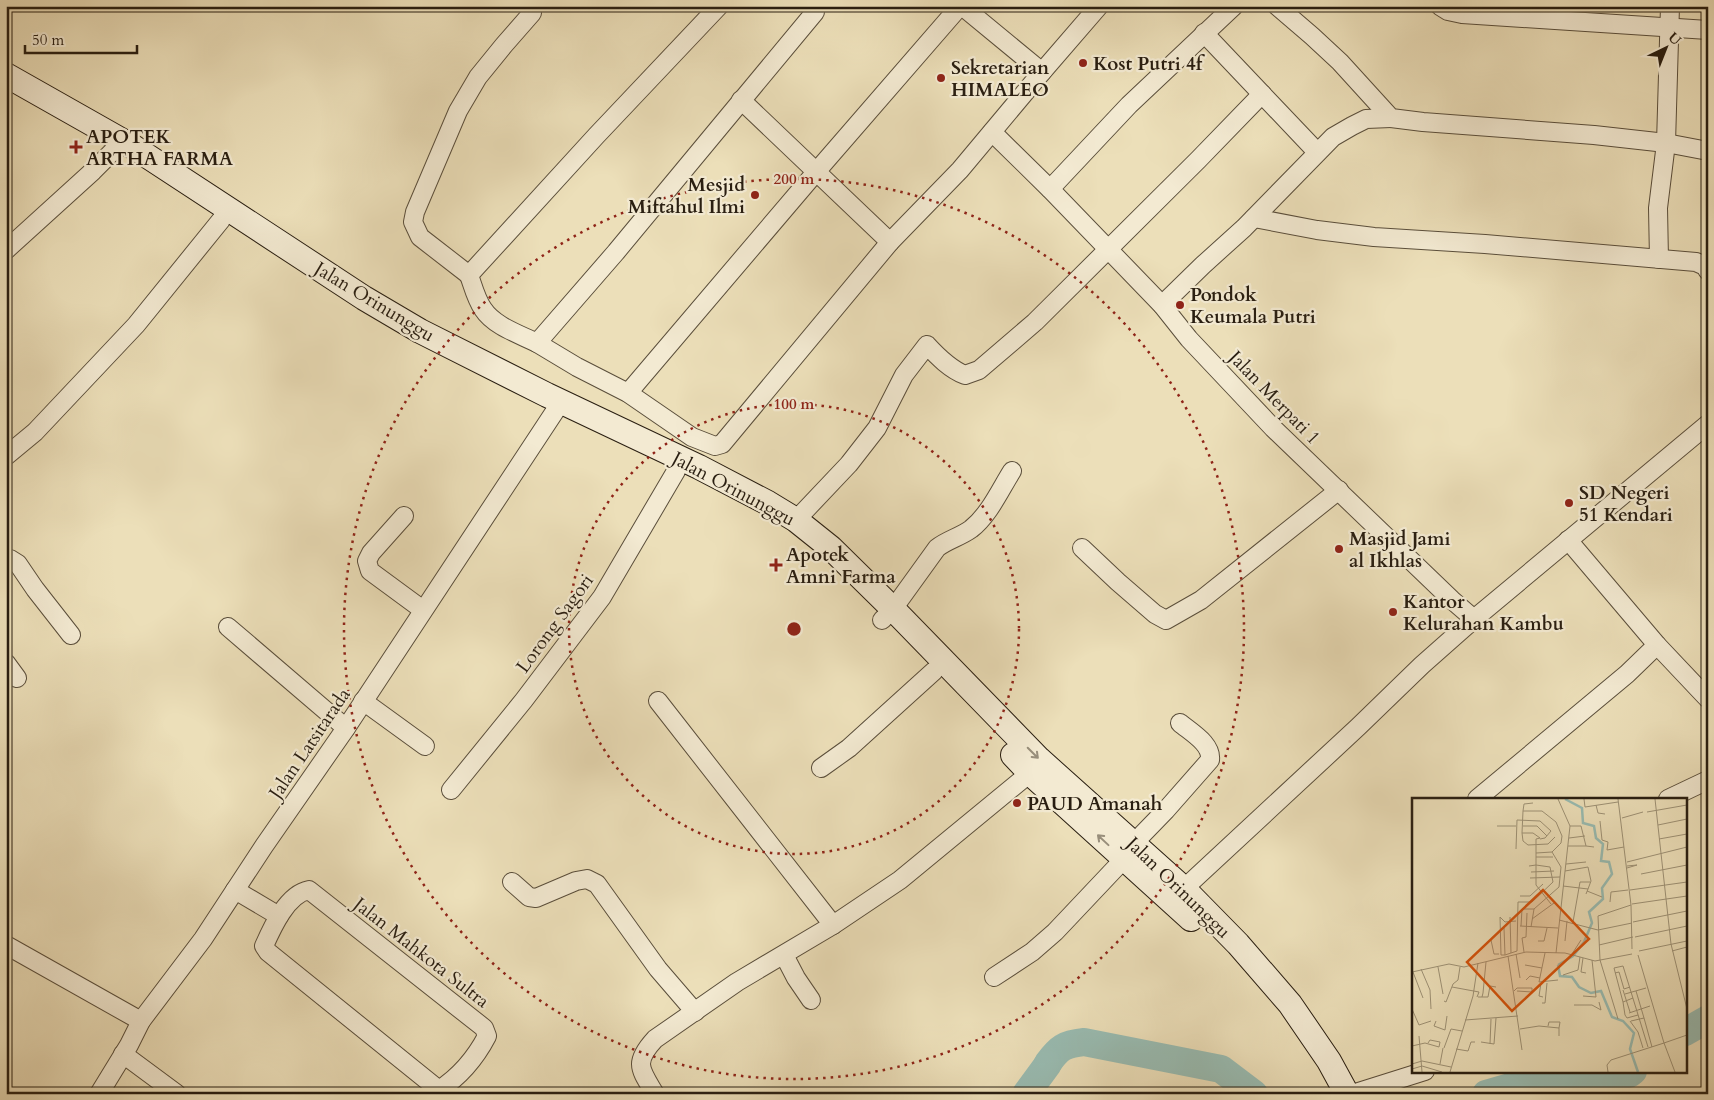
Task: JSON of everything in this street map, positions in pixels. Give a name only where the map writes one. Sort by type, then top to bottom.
[{"type":"street","points":[[469,275],[596,136],[719,6]]},
{"type":"street","points":[[628,393],[816,172],[961,6],[1042,72]]},
{"type":"street","points":[[532,13],[478,77],[458,110],[415,212],[413,222],[420,237],[469,275],[484,311],[494,321],[628,393],[692,437],[715,446],[722,444],[728,439],[890,242],[960,170],[1099,6]]},
{"type":"street","points":[[1050,189],[1122,112],[1234,6]]},
{"type":"street","points":[[1277,6],[1333,56],[1391,118]]},
{"type":"street","points":[[1440,6],[1448,11],[1462,14],[1708,30]]},
{"type":"street","points":[[1658,259],[1658,208],[1666,144],[1670,6]]},
{"type":"street","points":[[537,343],[616,252],[815,12]]},
{"type":"street","points":[[1204,33],[1317,152]]},
{"type":"street","name":"Jalan Orinunggu","points":[[6,75],[354,295]]},
{"type":"street","name":"Jalan Orinunggu","points":[[6,90],[119,145],[221,220],[354,295],[557,408],[676,471],[703,477],[787,529],[888,614],[1039,759],[1129,851]]},
{"type":"street","points":[[796,520],[849,464],[876,428],[904,375],[927,345],[940,359],[958,372],[965,375],[979,370],[1035,322],[1262,94]]},
{"type":"street","points":[[741,100],[890,242]]},
{"type":"street","points":[[1162,305],[1254,218],[1317,152],[1339,133],[1366,119],[1391,118],[1594,135],[1708,151]]},
{"type":"street","name":"Jalan Merpati 1","points":[[992,132],[1109,249],[1162,305],[1189,339],[1234,387],[1474,619]]},
{"type":"street","points":[[6,250],[119,145]]},
{"type":"street","points":[[1254,218],[1317,230],[1374,237],[1485,244],[1696,262],[1704,266],[1708,271]]},
{"type":"street","points":[[6,456],[35,432],[136,325],[221,220]]},
{"type":"street","name":"Jalan Orinunggu","points":[[557,408],[703,477],[768,503],[796,520],[831,548],[934,671],[1030,773],[1129,851],[1238,944],[1290,1004],[1329,1061],[1347,1094]]},
{"type":"street","name":"Jalan Latsitarada","points":[[99,1094],[141,1021],[203,939],[264,846],[346,728],[557,408]]},
{"type":"street","points":[[1178,894],[1358,728],[1422,665],[1474,619],[1708,424]]},
{"type":"street","points":[[703,477],[715,446]]},
{"type":"street","name":"Lorong Sagori","points":[[451,790],[524,700],[602,597],[676,471]]},
{"type":"street","points":[[888,614],[937,548],[971,528],[980,520],[1012,471]]},
{"type":"street","points":[[1082,548],[1155,614],[1166,620],[1201,600],[1339,490]]},
{"type":"street","points":[[404,516],[371,553],[367,561],[370,571],[423,610]]},
{"type":"street","points":[[1568,540],[1657,645],[1708,699]]},
{"type":"street","points":[[6,559],[10,559],[18,564],[71,635]]},
{"type":"street","points":[[228,627],[346,728]]},
{"type":"street","points":[[1478,798],[1627,674],[1657,645]]},
{"type":"street","points":[[6,663],[17,678]]},
{"type":"street","points":[[822,768],[849,748],[934,671]]},
{"type":"street","points":[[363,701],[425,746]]},
{"type":"street","points":[[658,701],[833,925]]},
{"type":"street","points":[[994,977],[1032,952],[1049,937],[1210,760],[1211,754],[1208,748],[1180,723]]},
{"type":"street","points":[[655,1094],[640,1069],[641,1058],[647,1047],[655,1040],[737,982],[833,925],[900,880],[1030,773]]},
{"type":"street","points":[[1670,798],[1708,780]]},
{"type":"street","points":[[512,882],[529,897],[536,898],[576,881],[587,879],[597,884],[658,969],[695,1012]]},
{"type":"street","points":[[235,890],[279,916]]},
{"type":"street","name":"Jalan Mahkota Sultra","points":[[308,890],[484,1028],[487,1036],[483,1044],[456,1077],[439,1090],[268,952],[264,946],[279,916],[297,894],[308,890]]},
{"type":"street","name":"Jalan Orinunggu","points":[[1178,894],[1226,954],[1274,1006],[1320,1067],[1336,1094]]},
{"type":"street","points":[[6,945],[141,1021]]},
{"type":"street","points":[[784,955],[796,978],[811,1000]]},
{"type":"street","points":[[123,1054],[177,1094]]},
{"type":"street","points":[[1352,1094],[1422,1072]]},
{"type":"waterway","points":[[1686,1031],[1708,1019]]},
{"type":"waterway","points":[[1048,1063],[1063,1048],[1071,1044],[1084,1042],[1221,1069],[1254,1094]]},
{"type":"waterway","points":[[1026,1094],[1048,1064]]},
{"type":"waterway","points":[[1486,1094],[1544,1077],[1629,1074],[1632,1072]]},
{"type":"place","name":"Kost Putri 4f","points":[[1083,63]]},
{"type":"place","name":"Sekretarian HIMALEO","points":[[941,78]]},
{"type":"place","name":"APOTEK ARTHA FARMA","points":[[76,147]]},
{"type":"place","name":"Mesjid Miftahul Ilmi","points":[[755,195]]},
{"type":"place","name":"Pondok Keumala Putri","points":[[1180,305]]},
{"type":"place","name":"SD Negeri 51 Kendari","points":[[1569,503]]},
{"type":"place","name":"Masjid Jami al Ikhlas","points":[[1339,549]]},
{"type":"place","name":"Apotek Amni Farma","points":[[776,565]]},
{"type":"place","name":"Kantor Kelurahan Kambu","points":[[1393,612]]},
{"type":"place","name":"PAUD Amanah","points":[[1017,803]]}]
